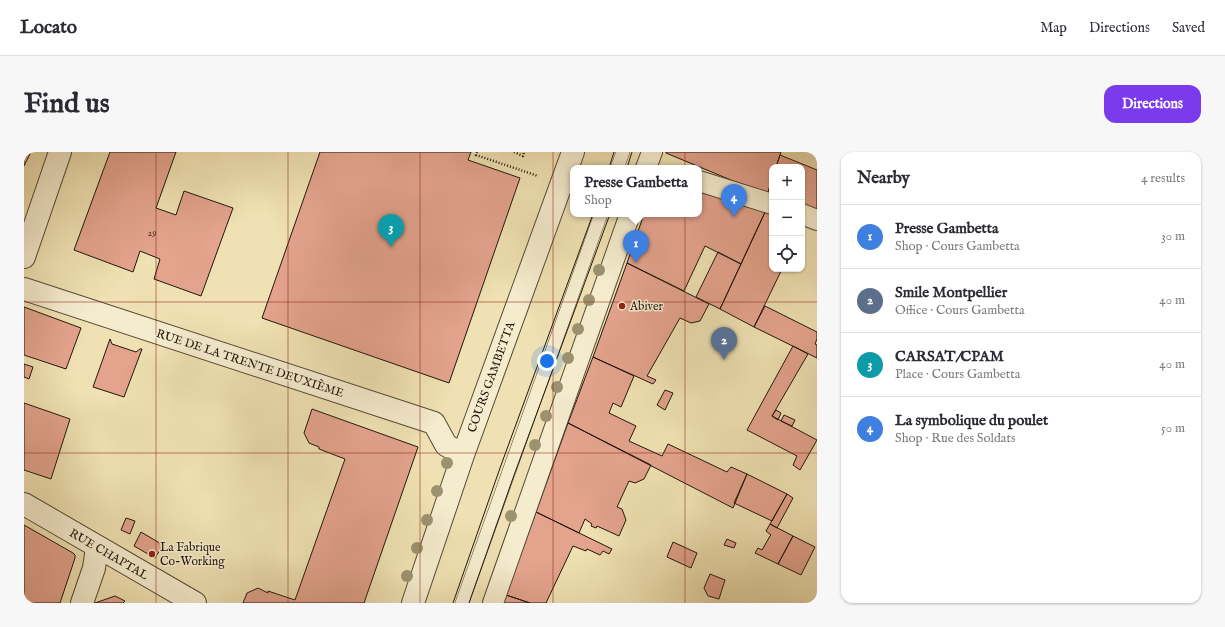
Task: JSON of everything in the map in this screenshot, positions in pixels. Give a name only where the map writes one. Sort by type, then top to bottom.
[{"type":"street","points":[[24,257],[60,152]]},
{"type":"street","name":"COURS GAMBETTA","points":[[413,603],[463,454],[573,152]]},
{"type":"street","points":[[702,182],[769,203]]},
{"type":"street","points":[[805,215],[817,220]]},
{"type":"street","points":[[493,603],[629,217]]},
{"type":"street","name":"RUE DE LA TRENTE DEUXIÈME","points":[[24,289],[434,422],[446,445],[463,454]]},
{"type":"street","name":"RUE CHAPTAL","points":[[24,504],[195,603]]},
{"type":"street","points":[[82,603],[94,568],[97,547]]},
{"type":"lane","points":[[618,165],[623,152]]},
{"type":"lane","points":[[462,603],[600,217]]},
{"type":"path","points":[[477,152],[476,155],[540,177]]},
{"type":"path","points":[[514,152],[523,156],[524,152]]},
{"type":"building","points":[[24,152],[31,152],[24,166]]},
{"type":"building","points":[[110,152],[176,152],[156,208],[176,215],[184,191],[233,208],[201,296],[154,279],[160,259],[140,251],[133,272],[74,250]]},
{"type":"building","points":[[320,152],[471,152],[468,160],[520,178],[449,383],[262,318]]},
{"type":"building","points":[[666,152],[781,152],[777,164],[769,164],[769,189],[767,195],[702,168],[702,165],[695,165]]},
{"type":"building","points":[[780,155],[802,164],[777,164]]},
{"type":"building","points":[[805,165],[817,170],[817,215],[805,210]]},
{"type":"building","points":[[702,193],[766,210],[741,264],[705,246],[684,291],[627,263],[643,217],[702,217]]},
{"type":"building","points":[[766,210],[769,211],[769,272],[781,272],[754,327],[720,309]]},
{"type":"building","points":[[718,252],[741,264],[720,309],[696,297]]},
{"type":"building","points":[[627,263],[709,304],[700,321],[691,323],[680,318],[647,376],[656,380],[653,384],[593,357]]},
{"type":"building","points":[[765,306],[817,332],[815,344],[817,345],[817,358],[754,327]]},
{"type":"building","points":[[24,307],[81,328],[66,369],[24,355]]},
{"type":"building","points":[[110,339],[112,344],[136,352],[142,349],[124,397],[93,387]]},
{"type":"building","points":[[793,346],[808,354],[772,416],[817,440],[800,470],[793,465],[797,456],[747,430]]},
{"type":"building","points":[[593,357],[634,376],[621,407],[613,403],[609,413],[636,426],[629,441],[662,456],[668,444],[727,472],[731,467],[747,474],[733,508],[568,423]]},
{"type":"building","points":[[24,364],[33,367],[29,379],[24,377]]},
{"type":"building","points":[[665,390],[673,393],[665,410],[657,405]]},
{"type":"building","points":[[24,403],[70,419],[51,479],[24,470]]},
{"type":"building","points":[[312,409],[418,447],[364,603],[243,603],[247,593],[258,588],[268,593],[268,591],[295,600],[345,459],[319,449],[319,447],[309,443],[304,433]]},
{"type":"building","points":[[776,410],[781,413],[778,420],[772,416]]},
{"type":"building","points":[[784,415],[795,420],[792,426],[781,421]]},
{"type":"building","points":[[568,423],[651,465],[644,479],[635,483],[629,481],[617,507],[622,509],[626,520],[619,536],[597,526],[596,528],[591,526],[592,524],[585,519],[579,533],[536,512]]},
{"type":"building","points":[[747,474],[787,494],[772,521],[734,503]]},
{"type":"building","points":[[787,494],[793,498],[777,528],[770,524]]},
{"type":"building","points":[[536,512],[612,549],[609,554],[603,551],[600,555],[587,549],[586,551],[573,546],[546,603],[530,603],[506,595]]},
{"type":"building","points":[[126,518],[135,521],[130,534],[121,530]]},
{"type":"building","points":[[770,524],[793,536],[778,564],[755,553],[758,548],[762,550],[771,535],[766,531]]},
{"type":"building","points":[[24,525],[75,555],[60,603],[24,603]]},
{"type":"building","points":[[141,532],[163,545],[155,558],[134,546]]},
{"type":"building","points":[[793,536],[815,547],[801,575],[778,564]]},
{"type":"building","points":[[727,539],[736,543],[734,548],[724,545]]},
{"type":"building","points":[[673,542],[697,553],[691,568],[667,557]]},
{"type":"building","points":[[710,574],[725,580],[719,599],[708,596],[704,588]]},
{"type":"building","points":[[506,595],[530,603],[503,603]]},
{"type":"building","points":[[115,596],[125,601],[123,603],[95,603]]},
{"type":"tram line","points":[[610,165],[614,152]]},
{"type":"tram line","points":[[628,165],[632,152]]},
{"type":"tram line","points":[[453,603],[500,468],[592,217]]},
{"type":"tram line","points":[[469,603],[513,478],[609,217]]},
{"type":"place","name":"La symbolique du poulet","points":[[734,217]]},
{"type":"place","name":"CARSAT/CPAM","points":[[391,247]]},
{"type":"place","name":"Presse Gambetta","points":[[636,263]]},
{"type":"place","name":"Abiver","points":[[622,306]]},
{"type":"place","name":"Smile Montpellier","points":[[724,360]]},
{"type":"place","name":"La Fabrique Co-Working","points":[[152,554]]}]
